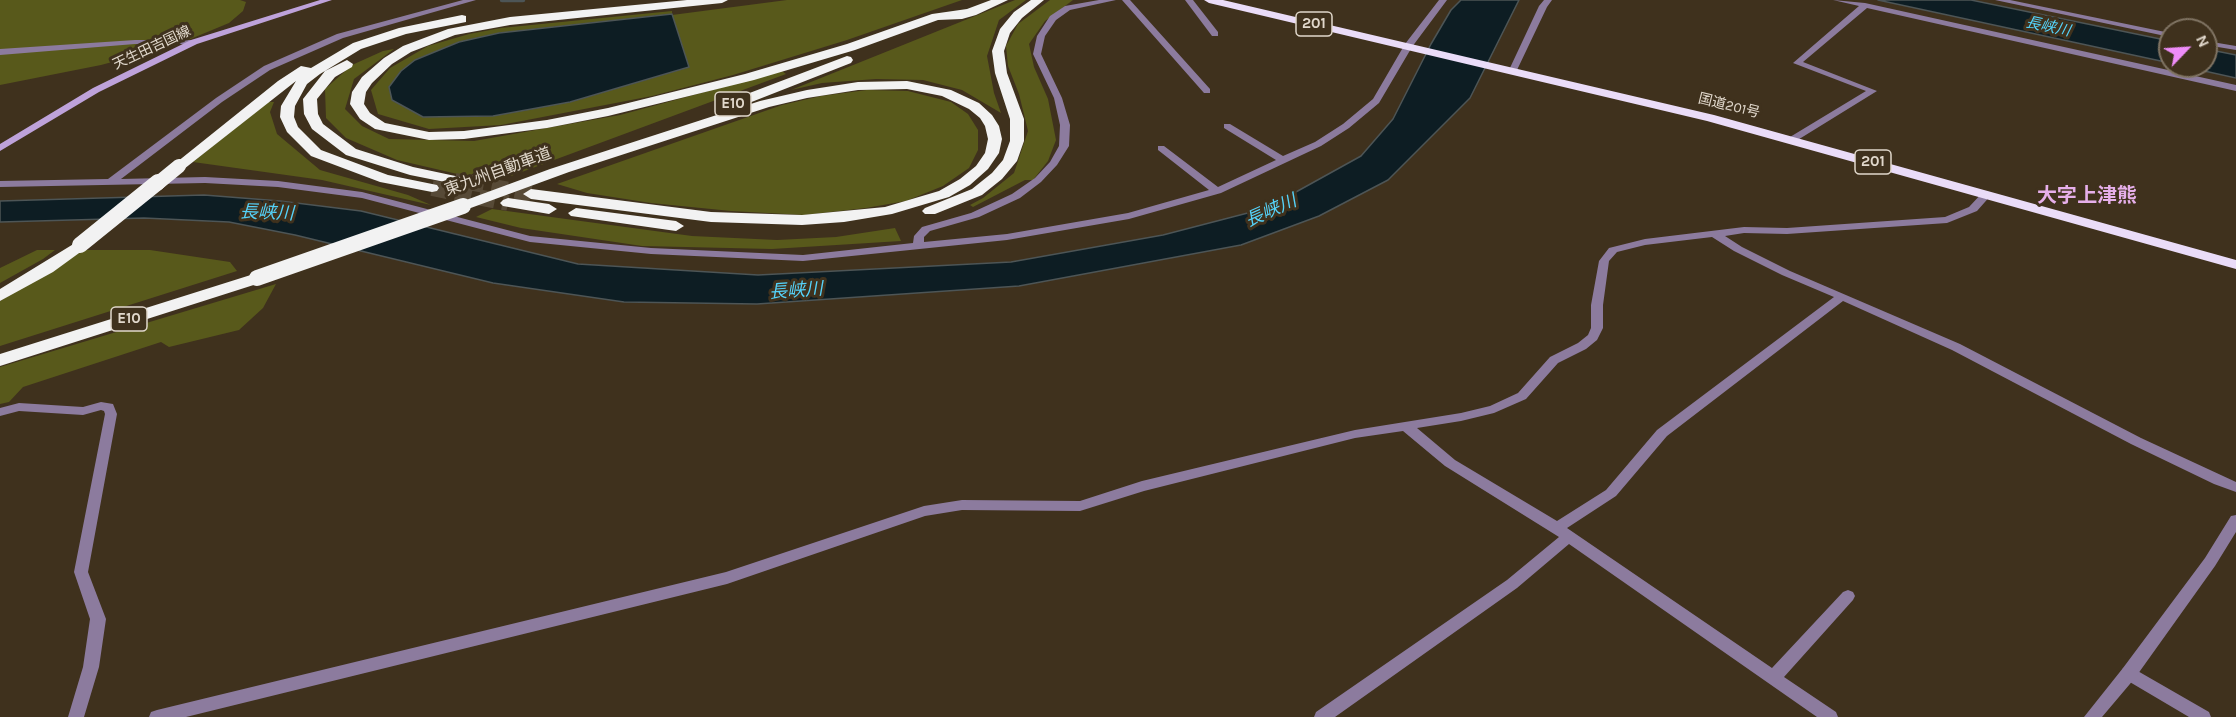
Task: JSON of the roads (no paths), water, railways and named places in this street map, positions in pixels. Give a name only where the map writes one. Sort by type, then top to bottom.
[{"type":"highway","points":[[0,296],[47,269],[80,245],[283,84],[305,70],[357,46],[403,31],[455,20],[637,0]]},
{"type":"highway","points":[[455,180],[410,171],[351,152],[317,126],[311,114],[310,99],[330,74],[381,47],[425,34],[510,21],[722,0]]},
{"type":"highway","name":"東九州自動車道","points":[[0,360],[257,278],[463,206],[1002,0]]},
{"type":"highway","points":[[508,203],[645,223],[755,232],[844,229],[918,215],[953,204],[977,192],[997,176],[1010,161],[1017,141],[1017,119],[1000,73],[998,51],[1004,32],[1018,15],[1038,0]]},
{"type":"highway","name":"国道201号","points":[[1209,0],[1510,69],[1793,140],[2236,265]]},
{"type":"highway","points":[[510,21],[452,32],[407,49],[388,61],[367,80],[359,92],[357,104],[365,116],[380,126],[429,136],[474,134],[547,124],[609,112],[749,77],[851,47],[936,17],[972,12]]},
{"type":"highway","points":[[357,46],[315,71],[302,82],[288,106],[287,117],[292,129],[316,153],[336,162],[385,179],[432,188]]},
{"type":"highway","points":[[531,194],[711,217],[802,220],[844,217],[887,211],[944,194],[965,182],[981,169],[992,153],[995,139],[992,126],[985,115],[974,106],[946,93],[907,85],[858,86],[807,94],[765,104],[555,172]]},
{"type":"main road","name":"天生田吉国線","points":[[0,148],[96,90],[194,42],[328,0]]},
{"type":"street","points":[[112,181],[219,100],[267,68],[340,36],[472,0]]},
{"type":"street","points":[[918,246],[919,236],[926,229],[975,215],[1016,196],[1038,180],[1054,163],[1064,146],[1065,125],[1058,98],[1037,54],[1041,36],[1053,18],[1068,8],[1112,0]]},
{"type":"street","points":[[1126,0],[1207,91]]},
{"type":"street","points":[[1189,0],[1215,34]]},
{"type":"street","points":[[0,184],[205,180],[278,183],[362,195],[530,239],[610,248],[803,258],[1007,237],[1129,216],[1217,191],[1318,144],[1346,126],[1376,101],[1414,47],[1443,0]]},
{"type":"street","points":[[1510,69],[1548,0]]},
{"type":"street","points":[[1837,0],[2236,88]]},
{"type":"street","points":[[1999,0],[2158,33]]},
{"type":"street","points":[[1793,140],[1873,91],[1797,63],[1864,5]]},
{"type":"street","points":[[0,52],[135,42],[194,42]]},
{"type":"street","points":[[2218,44],[2236,48]]},
{"type":"street","points":[[1227,126],[1284,161]]},
{"type":"street","points":[[1161,148],[1217,191]]},
{"type":"street","points":[[157,717],[728,578],[924,511],[962,505],[1080,506],[1142,486],[1355,434],[1461,417],[1494,409],[1522,396],[1554,360],[1582,346],[1593,337],[1597,327],[1597,304],[1604,261],[1613,250],[1645,242],[1744,230],[1787,231],[1947,220],[1973,209],[1987,194]]},
{"type":"street","points":[[1715,234],[1738,249],[1786,273],[1956,347],[2136,441],[2236,487]]},
{"type":"street","points":[[1322,717],[1512,584],[1563,532],[1611,493],[1662,433],[1842,296]]},
{"type":"street","points":[[0,412],[19,407],[83,411],[101,406],[109,407],[111,414],[81,572],[98,619],[91,667],[76,717]]},
{"type":"street","points":[[1405,425],[1450,463],[1563,532],[1830,717]]},
{"type":"street","points":[[2092,717],[2129,673],[2210,562],[2236,520]]},
{"type":"street","points":[[1773,678],[1848,596]]},
{"type":"street","points":[[2129,673],[2203,717]]},
{"type":"water","name":"長峡川","points":[[1461,0],[1519,0],[1470,98],[1388,180],[1319,216],[1241,245],[1019,286],[757,304],[624,302],[493,283],[295,235],[229,222],[144,218],[0,222],[0,201],[204,195],[361,211],[578,264],[758,275],[1011,262],[1163,235],[1267,208],[1361,156],[1393,119],[1431,44],[1451,10]]},
{"type":"water","name":"長峡川","points":[[1878,0],[1971,0],[2158,39],[2158,60]]},
{"type":"water","points":[[672,14],[689,67],[570,102],[493,116],[423,117],[392,100],[389,87],[401,71],[415,60],[459,42],[499,33]]},
{"type":"water","points":[[2218,51],[2236,55],[2236,78],[2218,74]]},
{"type":"waterway","points":[[502,0],[523,0]]},
{"type":"tunnel","points":[[455,180],[476,184]]},
{"type":"tunnel","points":[[468,182],[531,194]]},
{"type":"tunnel","points":[[432,188],[508,203]]},
{"type":"district","name":"大字上津熊","points":[[2087,196]]}]
